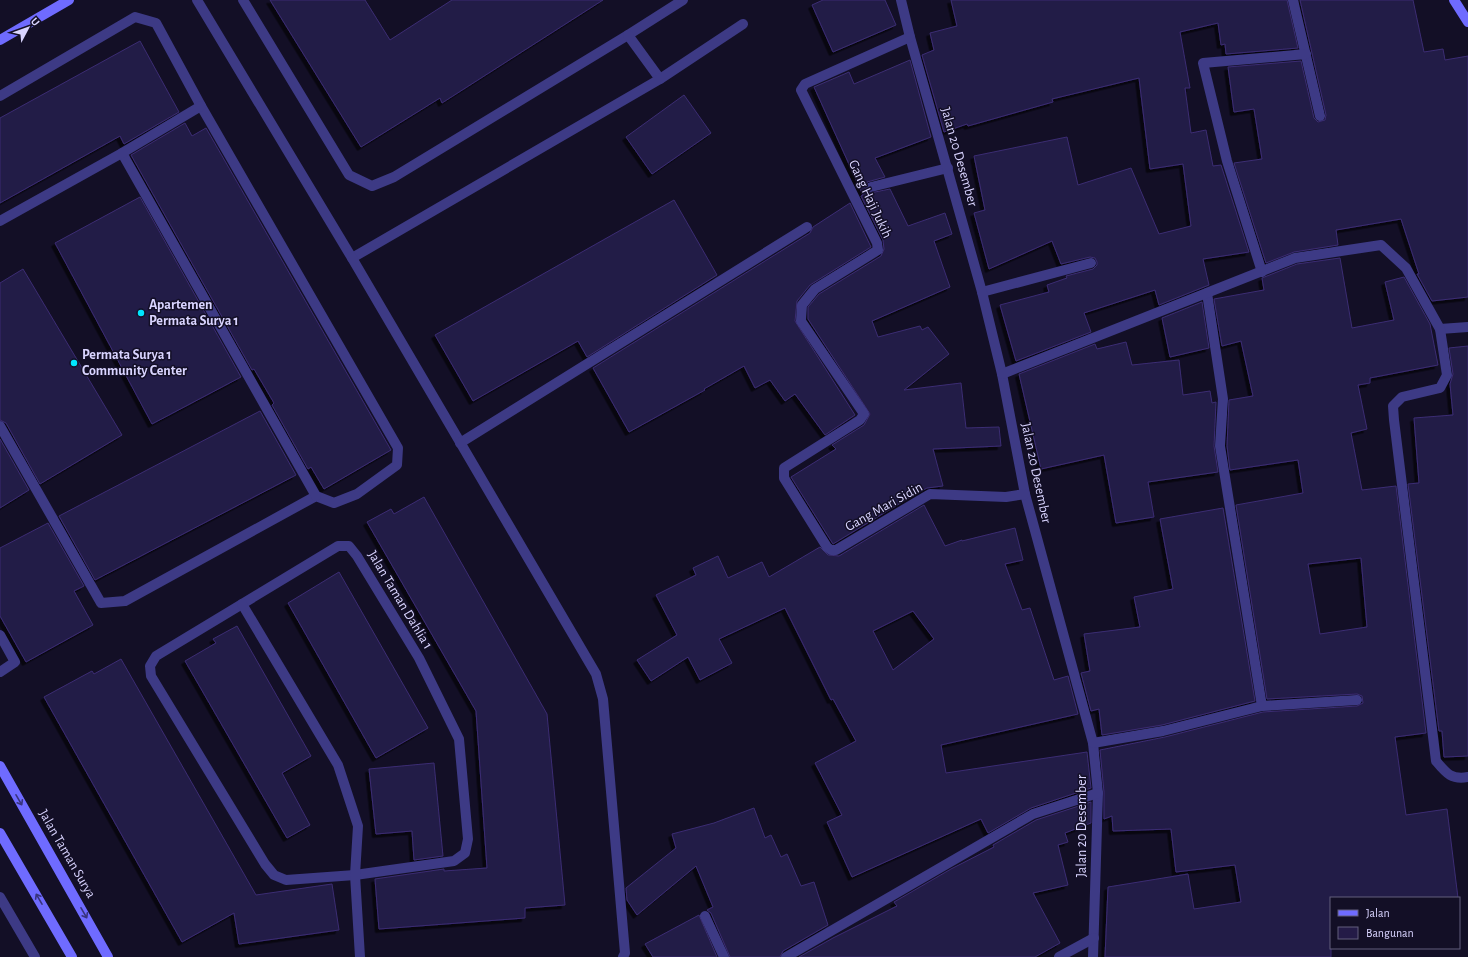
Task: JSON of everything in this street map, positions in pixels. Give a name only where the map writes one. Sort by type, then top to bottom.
[{"type":"street","points":[[0,40],[68,0]]},
{"type":"street","points":[[197,0],[352,258],[596,674],[603,699],[625,953],[623,957]]},
{"type":"street","points":[[243,0],[349,175],[372,186],[394,176],[628,35],[683,0]]},
{"type":"street","name":"Jalan 20 Desember","points":[[902,0],[910,37],[982,292],[1002,374],[1024,494],[1093,743],[1098,793],[1093,957]]},
{"type":"street","points":[[1293,0],[1320,116]]},
{"type":"street","points":[[1454,0],[1468,22]]},
{"type":"street","points":[[0,96],[135,17],[156,23],[201,106],[398,448],[397,465],[357,494],[334,503],[316,496],[122,153]]},
{"type":"street","points":[[352,258],[660,79],[743,24]]},
{"type":"street","points":[[628,35],[660,79]]},
{"type":"street","name":"Gang Haji Jukih","points":[[831,550],[827,547],[784,478],[784,468],[860,420],[864,414],[801,321],[802,305],[815,289],[878,250],[877,243],[801,90],[805,84],[910,37]]},
{"type":"street","points":[[1262,272],[1227,162],[1203,63],[1306,54]]},
{"type":"street","points":[[0,221],[122,153],[201,106]]},
{"type":"street","points":[[871,187],[948,168]]},
{"type":"street","points":[[460,443],[807,227]]},
{"type":"street","points":[[1002,374],[1295,258],[1381,245],[1406,268],[1440,329],[1447,375],[1440,388],[1402,397],[1394,406],[1394,420],[1436,761],[1446,774],[1461,778],[1468,777]]},
{"type":"street","points":[[982,292],[1091,263]]},
{"type":"street","points":[[1207,293],[1223,399],[1220,446],[1262,706]]},
{"type":"street","points":[[1440,329],[1468,327]]},
{"type":"street","points":[[0,426],[101,603],[125,601],[316,496]]},
{"type":"street","name":"Gang Mari Sidin","points":[[831,550],[836,550],[930,494],[1006,497],[1024,494]]},
{"type":"street","name":"Jalan Taman Dahlia 1","points":[[242,604],[338,546],[349,546],[357,556],[419,658],[459,739],[468,839],[465,853],[454,860],[355,875]]},
{"type":"street","points":[[355,875],[286,880],[274,875],[265,864],[151,676],[150,666],[156,656],[242,604],[338,765],[358,826],[355,875],[360,957]]},
{"type":"street","points":[[0,635],[15,662],[0,672]]},
{"type":"street","points":[[1093,743],[1163,730],[1262,706],[1357,700]]},
{"type":"street","name":"Jalan Taman Surya","points":[[0,766],[108,957]]},
{"type":"street","points":[[786,957],[1033,814],[1098,793]]},
{"type":"street","points":[[0,833],[72,957]]},
{"type":"street","points":[[0,897],[35,957]]},
{"type":"street","points":[[705,916],[724,957]]},
{"type":"street","points":[[1059,957],[1094,938]]},
{"type":"building","points":[[270,0],[365,0],[390,40],[452,0],[603,0],[442,103],[440,98],[361,147]]},
{"type":"building","points":[[823,0],[885,0],[896,25],[833,52],[812,5]]},
{"type":"building","points":[[951,0],[1287,0],[1298,48],[1226,54],[1225,44],[1221,45],[1218,23],[1180,32],[1190,88],[1185,88],[1191,133],[1206,130],[1213,166],[1221,165],[1249,252],[1203,259],[1209,285],[1159,305],[1155,290],[1084,313],[1091,332],[1016,361],[1000,305],[1049,292],[1047,285],[1067,278],[1066,276],[1093,269],[1097,265],[1097,262],[1095,258],[1090,257],[1061,264],[1052,241],[989,269],[974,213],[985,210],[974,156],[1067,137],[1078,185],[1131,168],[1159,234],[1191,226],[1183,164],[1150,169],[1139,78],[1052,99],[1053,102],[968,126],[967,124],[944,132],[922,55],[934,50],[930,33],[957,26]]},
{"type":"building","points":[[1300,0],[1413,0],[1424,52],[1443,49],[1445,60],[1468,56],[1468,297],[1432,301],[1417,274],[1419,274],[1401,219],[1336,230],[1338,245],[1294,252],[1266,263],[1234,163],[1262,159],[1254,109],[1234,112],[1228,67],[1301,61],[1314,118],[1318,122],[1325,120],[1326,115]]},
{"type":"building","points":[[140,41],[179,112],[124,144],[120,136],[0,203],[0,118]]},
{"type":"building","points":[[910,60],[931,137],[875,158],[885,177],[867,182],[865,188],[870,193],[890,189],[908,226],[945,213],[952,234],[934,241],[950,287],[872,321],[878,337],[920,326],[922,330],[928,327],[949,354],[904,390],[961,383],[966,428],[999,427],[1001,446],[933,449],[943,486],[927,488],[917,493],[833,544],[791,477],[836,449],[832,445],[864,425],[870,414],[808,319],[808,307],[819,294],[881,256],[884,249],[883,240],[861,196],[863,195],[814,87],[849,72],[854,84]]},
{"type":"building","points":[[684,95],[711,133],[652,174],[626,137]]},
{"type":"building","points":[[185,123],[192,136],[206,128],[391,450],[324,489],[311,467],[308,469],[272,405],[274,403],[254,369],[252,370],[131,155]]},
{"type":"building","name":"Apartemen Permata Surya 1","points":[[140,197],[241,377],[152,424],[55,243]]},
{"type":"building","points":[[674,200],[717,275],[587,357],[578,341],[473,401],[435,335]]},
{"type":"building","points":[[850,203],[871,247],[810,285],[797,301],[795,321],[855,415],[825,435],[795,394],[785,401],[770,380],[755,388],[744,366],[704,389],[705,390],[629,432],[593,368],[810,233],[813,227]]},
{"type":"building","points":[[1340,258],[1352,328],[1394,320],[1385,282],[1404,277],[1430,324],[1438,365],[1370,378],[1370,383],[1358,385],[1367,429],[1351,433],[1362,490],[1396,486],[1426,733],[1395,737],[1406,815],[1447,809],[1458,897],[1330,897],[1331,957],[1105,957],[1108,887],[1188,874],[1194,909],[1241,902],[1235,865],[1176,872],[1171,829],[1113,831],[1112,816],[1104,819],[1104,792],[1100,750],[1165,737],[1263,712],[1357,706],[1363,703],[1362,696],[1357,694],[1267,699],[1236,505],[1303,493],[1298,460],[1230,470],[1227,446],[1229,400],[1253,396],[1241,341],[1222,346],[1214,299],[1264,290],[1262,278],[1297,264]],"holes":[[[1361,558],[1367,627],[1320,634],[1308,564]]]},
{"type":"building","points":[[23,269],[122,435],[40,484],[6,423],[0,420],[0,283]]},
{"type":"building","points":[[1202,302],[1209,348],[1170,357],[1162,318]]},
{"type":"building","points":[[1126,342],[1132,365],[1179,360],[1183,395],[1210,391],[1212,403],[1216,402],[1214,446],[1218,472],[1148,482],[1154,517],[1116,523],[1104,455],[1041,469],[1019,374],[1095,344],[1097,349]]},
{"type":"building","points":[[1468,346],[1468,756],[1444,757],[1442,731],[1439,731],[1408,484],[1419,483],[1414,418],[1453,415],[1450,384],[1453,374],[1449,348]]},
{"type":"building","points":[[260,411],[296,475],[95,580],[59,516]]},
{"type":"building","points":[[0,439],[29,490],[0,508]]},
{"type":"building","points":[[424,497],[547,714],[565,905],[525,908],[525,918],[379,929],[375,879],[444,869],[444,871],[487,868],[476,711],[367,522],[391,509],[394,514]]},
{"type":"building","points":[[924,505],[945,546],[962,540],[1015,528],[1023,560],[1005,564],[1022,610],[1030,608],[1054,680],[1068,676],[1078,714],[941,745],[946,773],[1087,752],[1091,788],[1031,808],[988,833],[981,819],[852,877],[827,822],[842,815],[815,763],[856,741],[833,699],[831,700],[785,608],[719,639],[732,663],[700,680],[688,657],[651,681],[637,660],[677,635],[656,595],[696,575],[693,568],[718,556],[728,578],[762,562],[769,577],[820,547],[828,555],[839,556]],"holes":[[[913,611],[934,639],[893,670],[873,631]]]},
{"type":"building","points":[[1223,508],[1255,701],[1162,725],[1102,735],[1099,709],[1091,711],[1081,673],[1090,671],[1084,634],[1140,627],[1134,597],[1173,589],[1160,519]]},
{"type":"building","points":[[48,523],[84,586],[74,591],[93,625],[26,662],[0,616],[0,548]]},
{"type":"building","points":[[339,572],[428,728],[376,758],[288,603]]},
{"type":"building","points":[[237,626],[311,756],[282,773],[310,825],[287,838],[185,661],[216,643],[213,639]]},
{"type":"building","points":[[121,659],[256,895],[332,884],[339,930],[239,944],[234,913],[182,942],[44,697],[92,671],[94,674]]},
{"type":"building","points":[[434,763],[443,856],[414,860],[412,831],[376,834],[369,769]]},
{"type":"building","points":[[1091,802],[1091,823],[1065,833],[1068,842],[1058,845],[1068,885],[1033,893],[1060,943],[1035,957],[799,957],[897,906],[894,902],[951,869],[994,847],[993,845],[1036,820]]},
{"type":"building","points":[[754,808],[765,838],[771,835],[781,857],[787,854],[801,886],[814,882],[828,925],[783,951],[780,957],[730,957],[711,913],[707,910],[713,907],[696,866],[637,915],[627,900],[626,888],[676,848],[672,834],[714,823]]},
{"type":"building","points":[[699,915],[717,957],[653,957],[645,944]]},
{"type":"place","name":"Apartemen Permata Surya 1","points":[[141,313]]},
{"type":"place","name":"Permata Surya 1 Community Center","points":[[74,363]]}]
